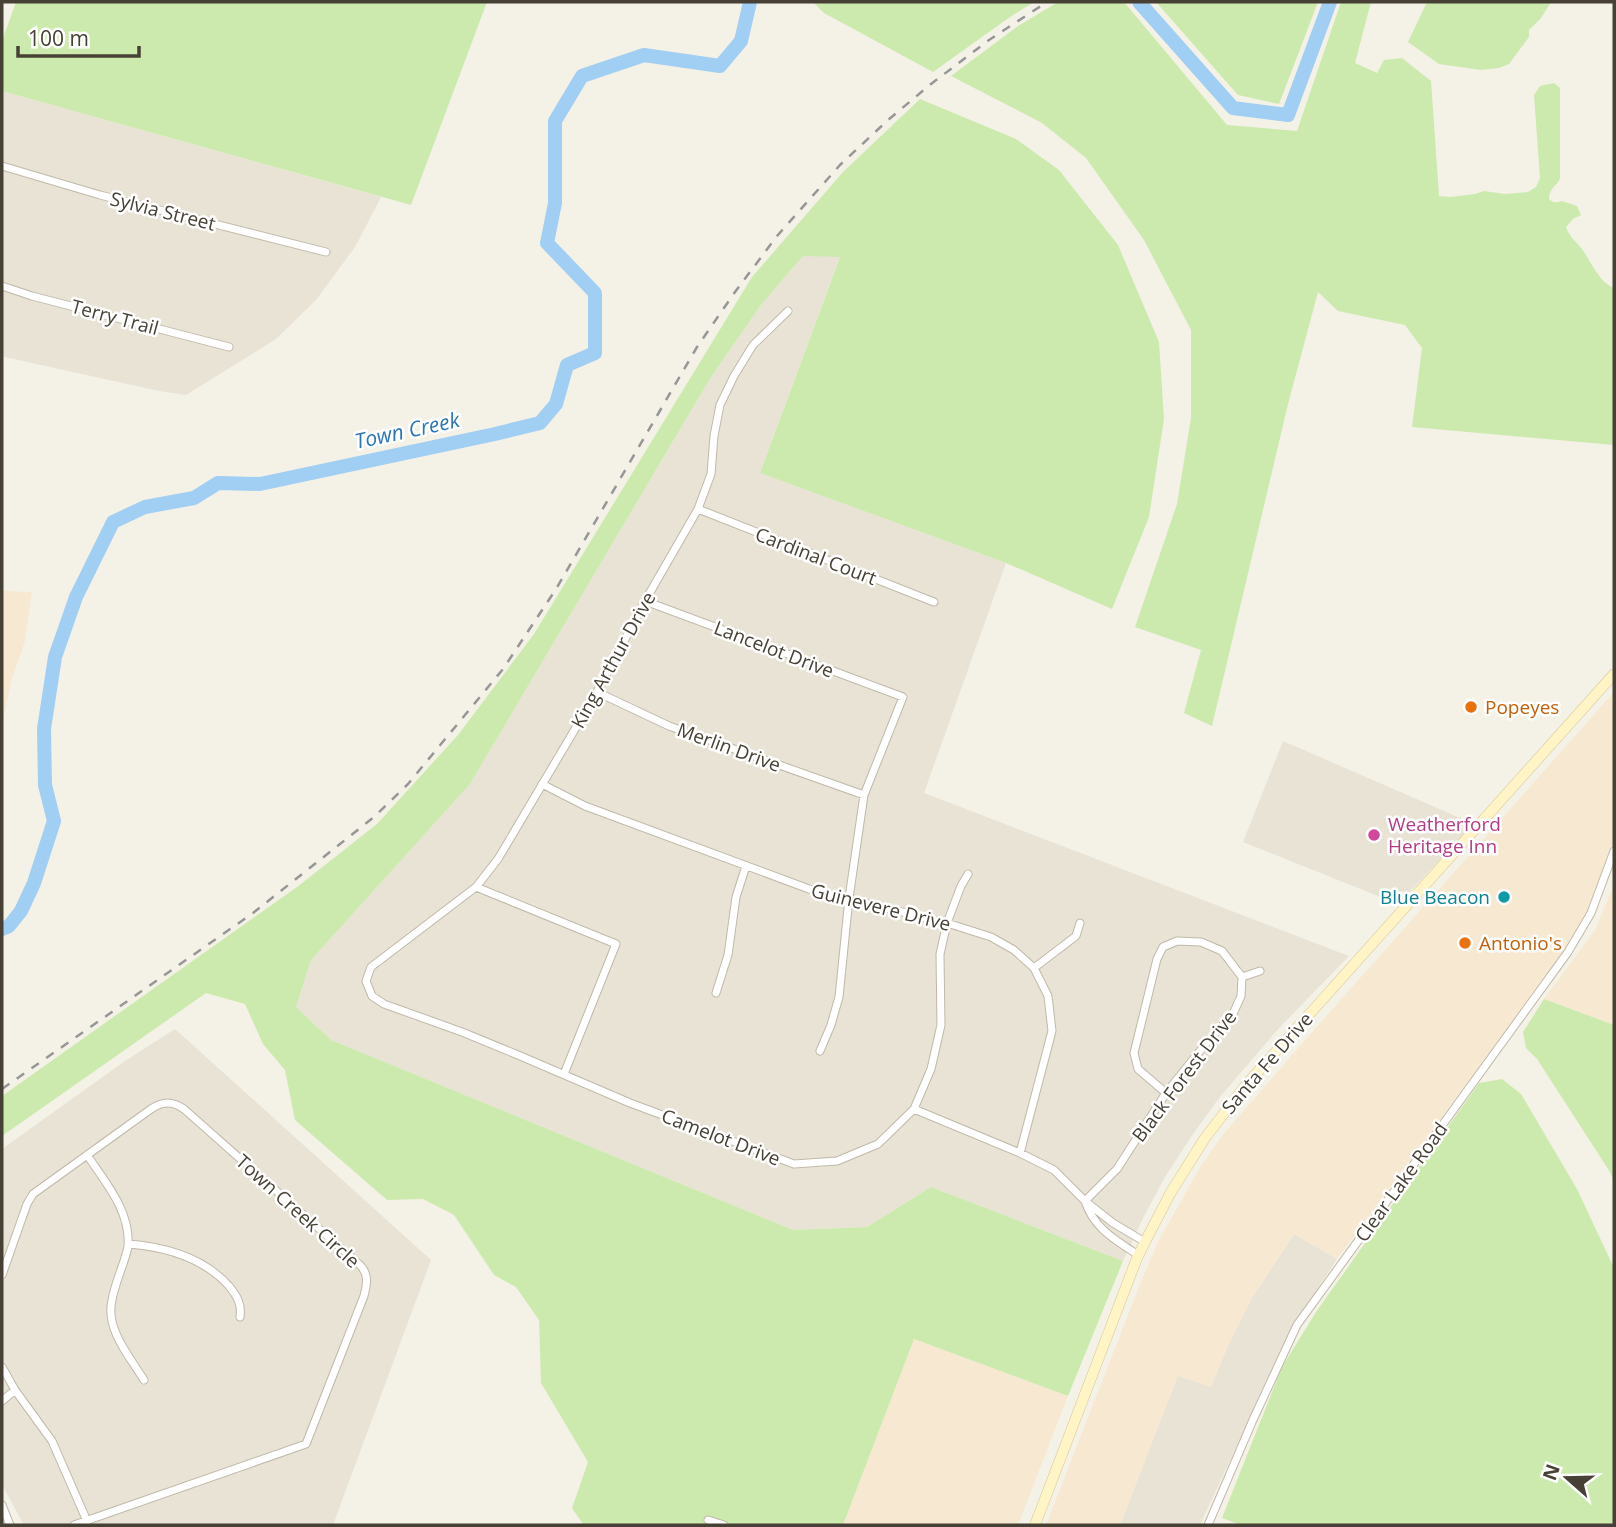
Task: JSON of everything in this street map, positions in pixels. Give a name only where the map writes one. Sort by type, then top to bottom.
[{"type":"main road","name":"Santa Fe Drive","points":[[1035,1525],[1138,1255],[1171,1192],[1205,1138],[1245,1086],[1614,674]]},
{"type":"street","name":"Sylvia Street","points":[[2,166],[100,195],[326,252]]},
{"type":"street","name":"Terry Trail","points":[[2,286],[229,347]]},
{"type":"street","name":"King Arthur Drive","points":[[372,967],[476,887],[498,859],[597,692],[698,509],[711,474],[720,405],[734,376],[752,345],[788,311]]},
{"type":"street","name":"Cardinal Court","points":[[698,509],[934,602]]},
{"type":"street","name":"Lancelot Drive","points":[[645,601],[903,698],[864,795]]},
{"type":"street","name":"Merlin Drive","points":[[597,692],[669,726],[864,795]]},
{"type":"street","name":"Guinevere Drive","points":[[542,784],[585,806],[809,889],[947,923],[991,937],[1014,950],[1034,968],[1048,996],[1052,1031],[1020,1153]]},
{"type":"street","points":[[820,1051],[839,997],[849,898],[864,795]]},
{"type":"street","name":"Clear Lake Road","points":[[1208,1525],[1297,1325],[1568,952],[1591,913],[1614,851]]},
{"type":"street","points":[[716,993],[728,955],[736,897],[746,866]]},
{"type":"street","name":"Camelot Drive","points":[[372,967],[366,981],[372,996],[384,1004],[462,1032],[630,1103],[794,1164],[837,1161],[878,1144],[914,1109],[931,1069],[941,1025],[940,954],[947,923],[968,874]]},
{"type":"street","points":[[476,887],[615,944],[564,1074]]},
{"type":"street","points":[[1034,968],[1076,936],[1080,923]]},
{"type":"street","points":[[1166,1093],[1138,1069],[1134,1053],[1157,959],[1163,947],[1177,941],[1201,942],[1222,951],[1242,976],[1260,971]]},
{"type":"street","name":"Black Forest Drive","points":[[1085,1201],[1117,1169],[1166,1093],[1233,1014],[1241,996],[1242,976]]},
{"type":"street","name":"Town Creek Circle","points":[[2,1275],[30,1198],[38,1189],[157,1105],[165,1103],[178,1106],[365,1269],[367,1280],[364,1296],[306,1444],[74,1525]]},
{"type":"street","points":[[914,1109],[1054,1170],[1085,1201],[1144,1242]]},
{"type":"street","points":[[87,1155],[123,1213],[129,1244],[110,1314],[121,1344],[144,1380]]},
{"type":"street","points":[[1085,1201],[1090,1216],[1103,1231],[1138,1255]]},
{"type":"street","points":[[129,1244],[171,1251],[204,1265],[222,1279],[237,1297],[241,1307],[240,1317]]},
{"type":"street","points":[[2,1367],[15,1390],[52,1441],[87,1521]]},
{"type":"street","points":[[2,1401],[15,1390]]},
{"type":"street","points":[[2,1506],[10,1525]]},
{"type":"street","points":[[708,1520],[724,1525]]},
{"type":"shaded area","points":[[2,91],[381,197],[355,247],[316,300],[276,339],[186,395],[5,357],[2,356]]},
{"type":"shaded area","points":[[803,256],[840,256],[760,473],[1006,563],[924,793],[1349,956],[1280,1027],[1219,1098],[1165,1177],[1123,1261],[931,1187],[867,1227],[793,1230],[331,1040],[296,1007],[311,960],[470,784],[711,377],[761,305]]},
{"type":"shaded area","points":[[2,591],[32,592],[25,641],[11,682],[2,726]]},
{"type":"shaded area","points":[[1614,692],[1614,839],[1594,899],[1559,958],[1337,1259],[1294,1234],[1252,1298],[1211,1387],[1178,1376],[1120,1525],[1046,1525],[1158,1242],[1199,1169],[1221,1137],[1299,1047]]},
{"type":"shaded area","points":[[1283,741],[1474,824],[1398,904],[1243,842]]},
{"type":"shaded area","points":[[1614,885],[1614,1025],[1544,999],[1595,930]]},
{"type":"shaded area","points":[[175,1029],[431,1260],[333,1525],[24,1525],[2,1485],[2,1149],[125,1061]]},
{"type":"shaded area","points":[[1294,1234],[1337,1259],[1289,1333],[1200,1525],[1120,1525],[1178,1375],[1211,1387],[1252,1298]]},
{"type":"shaded area","points":[[914,1339],[1068,1396],[1018,1525],[843,1525]]},
{"type":"green space","points":[[16,2],[487,2],[411,205],[2,91],[2,41]]},
{"type":"green space","points":[[813,2],[1034,2],[933,72],[824,13]]},
{"type":"green space","points":[[1058,2],[1124,2],[1227,125],[1297,131],[1341,2],[1371,2],[1355,63],[1377,73],[1384,60],[1402,58],[1431,81],[1439,196],[1451,197],[1484,191],[1505,194],[1528,192],[1536,187],[1540,178],[1534,95],[1540,86],[1554,83],[1560,88],[1560,178],[1549,199],[1577,206],[1581,215],[1566,227],[1600,277],[1614,288],[1614,445],[1412,427],[1422,348],[1405,325],[1338,311],[1318,292],[1288,404],[1212,726],[1184,713],[1201,650],[1135,627],[1177,504],[1191,418],[1191,330],[1144,240],[1086,158],[1042,123],[951,76],[1018,26]]},
{"type":"green space","points":[[1156,2],[1318,2],[1279,104],[1238,95]]},
{"type":"green space","points":[[1427,2],[1551,2],[1529,30],[1529,37],[1509,64],[1481,70],[1439,64],[1408,42]]},
{"type":"green space","points":[[920,99],[1016,139],[1059,170],[1118,245],[1159,342],[1164,419],[1149,517],[1112,609],[1006,563],[760,473],[840,257],[803,256],[761,305],[711,377],[470,784],[311,960],[296,1007],[331,1040],[793,1230],[867,1227],[931,1187],[1123,1261],[1068,1396],[914,1339],[843,1525],[582,1525],[572,1508],[588,1462],[541,1383],[539,1320],[516,1287],[494,1275],[454,1215],[423,1199],[387,1200],[295,1120],[285,1070],[263,1044],[245,1004],[206,993],[2,1136],[2,1096],[297,887],[377,824],[458,735],[534,634],[752,277],[843,172]]},
{"type":"green space","points":[[1544,999],[1614,1025],[1614,1182],[1537,1059],[1526,1048],[1523,1032]]},
{"type":"green space","points":[[1502,1079],[1521,1094],[1577,1189],[1614,1268],[1614,1525],[1241,1525],[1222,1518],[1282,1367],[1316,1312],[1479,1083]]},
{"type":"waterway","name":"Town Creek","points":[[2,929],[9,926],[21,911],[34,883],[54,821],[45,785],[44,729],[55,657],[76,597],[113,522],[145,507],[194,498],[218,483],[260,484],[540,423],[556,404],[567,365],[595,353],[595,293],[547,243],[555,203],[555,121],[582,76],[644,55],[720,66],[741,41],[750,2]]},
{"type":"waterway","name":"Town Creek","points":[[1139,2],[1233,108],[1288,115],[1330,2]]},
{"type":"railway","points":[[2,1089],[253,913],[374,817],[408,784],[503,669],[556,589],[697,347],[777,236],[840,165],[888,120],[989,40],[1047,2]]},
{"type":"place","name":"Popeyes","points":[[1471,707]]},
{"type":"place","name":"Weatherford Heritage Inn","points":[[1374,835]]},
{"type":"place","name":"Blue Beacon","points":[[1504,897]]},
{"type":"place","name":"Antonio's","points":[[1465,943]]}]
